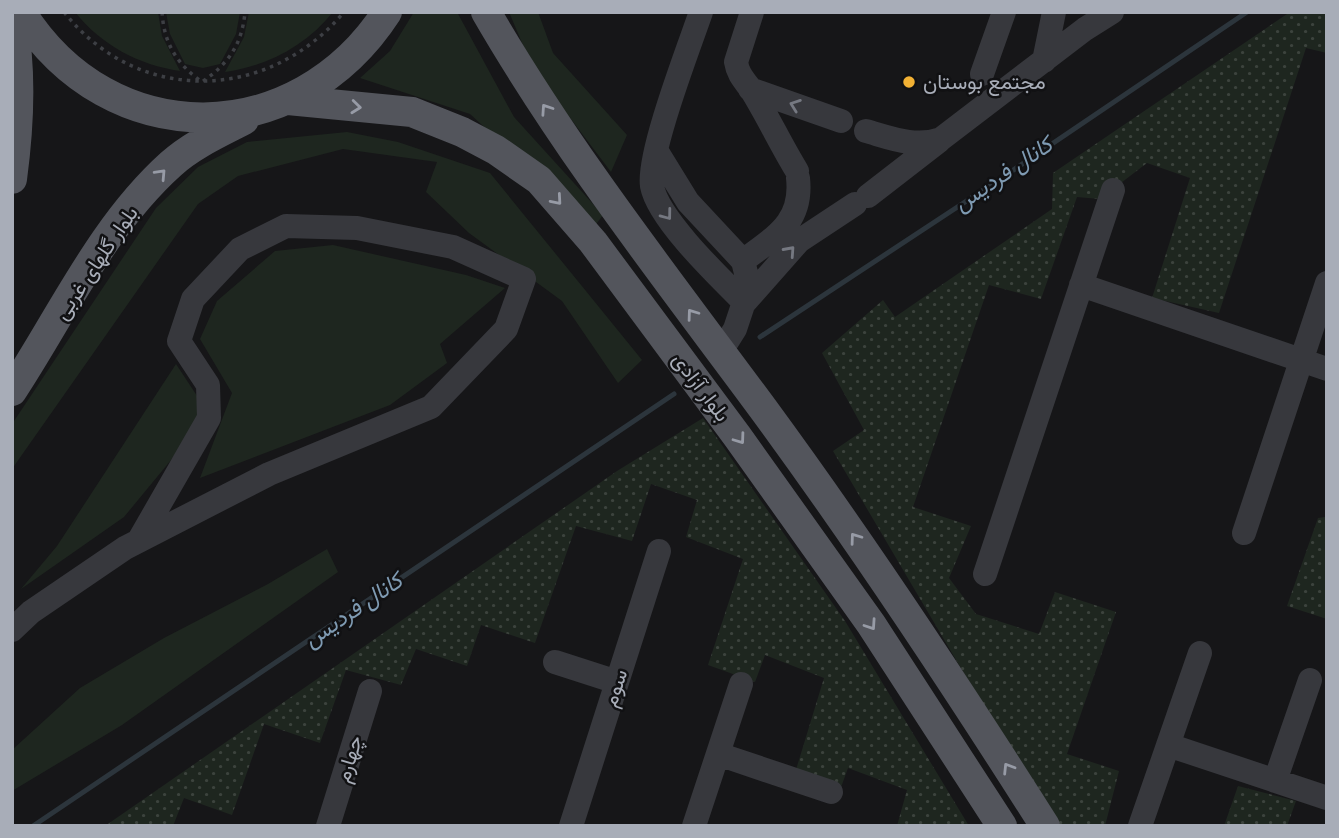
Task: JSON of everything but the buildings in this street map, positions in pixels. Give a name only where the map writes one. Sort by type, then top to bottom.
[{"type":"main road","points":[[21,12],[45,46],[78,76],[136,107],[202,118],[246,113],[278,104]]},
{"type":"main road","name":"بلوار گلهای غربی","points":[[12,391],[102,246],[171,163],[198,144],[309,90],[361,49],[387,12]]},
{"type":"main road","name":"بلوار آزادی","points":[[486,12],[519,69],[559,129],[896,594],[1045,826]]},
{"type":"main road","points":[[12,20],[17,44],[16,150],[12,178]]},
{"type":"main road","name":"بلوار آزادی","points":[[278,104],[412,112],[462,132],[496,150],[539,180],[593,242],[737,436],[871,624],[1002,826]]},
{"type":"street","points":[[701,12],[656,150],[652,185],[659,205],[700,258],[744,302]]},
{"type":"street","points":[[743,261],[790,222],[798,200],[797,174],[750,89],[740,76],[736,62],[752,12]]},
{"type":"street","points":[[982,74],[1004,12]]},
{"type":"street","points":[[1044,61],[1054,12]]},
{"type":"street","points":[[744,302],[799,241],[862,200],[1112,12]]},
{"type":"street","points":[[750,89],[841,121]]},
{"type":"street","points":[[866,131],[923,144],[940,139]]},
{"type":"street","points":[[656,150],[688,202],[743,261],[748,281],[744,302],[735,329],[720,353]]},
{"type":"street","points":[[985,574],[1113,190]]},
{"type":"street","points":[[12,630],[31,612],[139,540],[269,474],[431,407],[506,329],[524,279],[453,247],[357,228],[286,226],[240,249],[193,299],[179,341],[208,385],[209,418],[139,540]]},
{"type":"street","points":[[1244,533],[1327,283]]},
{"type":"street","points":[[1081,285],[1327,369]]},
{"type":"street","name":"سوم","points":[[571,826],[659,551]]},
{"type":"street","points":[[1140,826],[1200,653]]},
{"type":"street","points":[[555,662],[617,682]]},
{"type":"street","points":[[1275,781],[1310,680]]},
{"type":"street","points":[[694,826],[741,684]]},
{"type":"street","name":"چهارم","points":[[328,826],[370,691]]},
{"type":"street","points":[[1168,745],[1327,798]]},
{"type":"street","points":[[718,754],[831,792]]},
{"type":"path","points":[[64,12],[99,47],[131,66],[166,78],[202,82],[239,78],[274,67],[307,49],[344,12]]},
{"type":"path","points":[[162,12],[166,35],[182,67],[202,82]]},
{"type":"path","points":[[202,82],[223,68],[233,52],[240,36],[245,12]]},
{"type":"shaded area","points":[[75,12],[158,12],[162,36],[180,71],[150,64],[122,52],[85,24]]},
{"type":"shaded area","points":[[166,12],[240,12],[236,34],[220,64],[203,68],[185,64],[170,34]]},
{"type":"shaded area","points":[[249,12],[333,12],[311,35],[285,52],[256,65],[225,72],[244,37]]},
{"type":"shaded area","points":[[414,12],[457,12],[514,117],[603,215],[594,227],[470,114],[360,78],[390,51]]},
{"type":"shaded area","points":[[509,12],[538,12],[553,53],[627,135],[611,172],[533,69]]},
{"type":"shaded area","points":[[1290,12],[1327,12],[1327,53],[1306,48],[1219,313],[1152,298],[1190,178],[1147,163],[1100,199],[1077,197],[1041,299],[989,285],[913,507],[971,526],[949,578],[976,614],[1039,634],[1055,592],[1116,612],[1067,754],[1119,771],[1105,826],[1059,826],[962,670],[833,451],[864,430],[822,353],[883,300],[895,317],[1052,209],[1053,173]]},
{"type":"shaded area","points":[[347,132],[398,142],[490,173],[642,360],[618,383],[562,301],[469,233],[426,192],[437,162],[343,149],[238,176],[198,204],[12,469],[12,424],[156,208],[198,167],[247,142]]},
{"type":"shaded area","points":[[333,245],[466,275],[505,288],[440,344],[447,363],[390,405],[200,478],[232,393],[200,339],[217,301],[275,251]]},
{"type":"shaded area","points":[[176,364],[209,414],[124,517],[21,589],[57,546]]},
{"type":"shaded area","points":[[703,418],[845,621],[969,826],[897,826],[907,790],[848,768],[840,790],[795,773],[824,678],[765,655],[755,682],[708,665],[743,559],[686,537],[697,500],[651,484],[632,541],[576,526],[535,643],[481,625],[467,666],[416,649],[401,685],[346,670],[320,743],[264,724],[232,815],[184,798],[173,826],[105,826],[617,471]]},
{"type":"shaded area","points":[[1325,517],[1327,619],[1287,606],[1318,518]]},
{"type":"shaded area","points":[[327,549],[338,572],[122,725],[12,791],[12,750],[80,688],[164,638],[268,584]]},
{"type":"shaded area","points":[[1238,786],[1296,801],[1287,826],[1224,826]]},
{"type":"waterway","name":"کانال فردیس","points":[[760,337],[1247,12]]},
{"type":"waterway","name":"کانال فردیس","points":[[33,826],[674,394]]},
{"type":"place","name":"مجتمع بوستان","points":[[909,82]]}]
